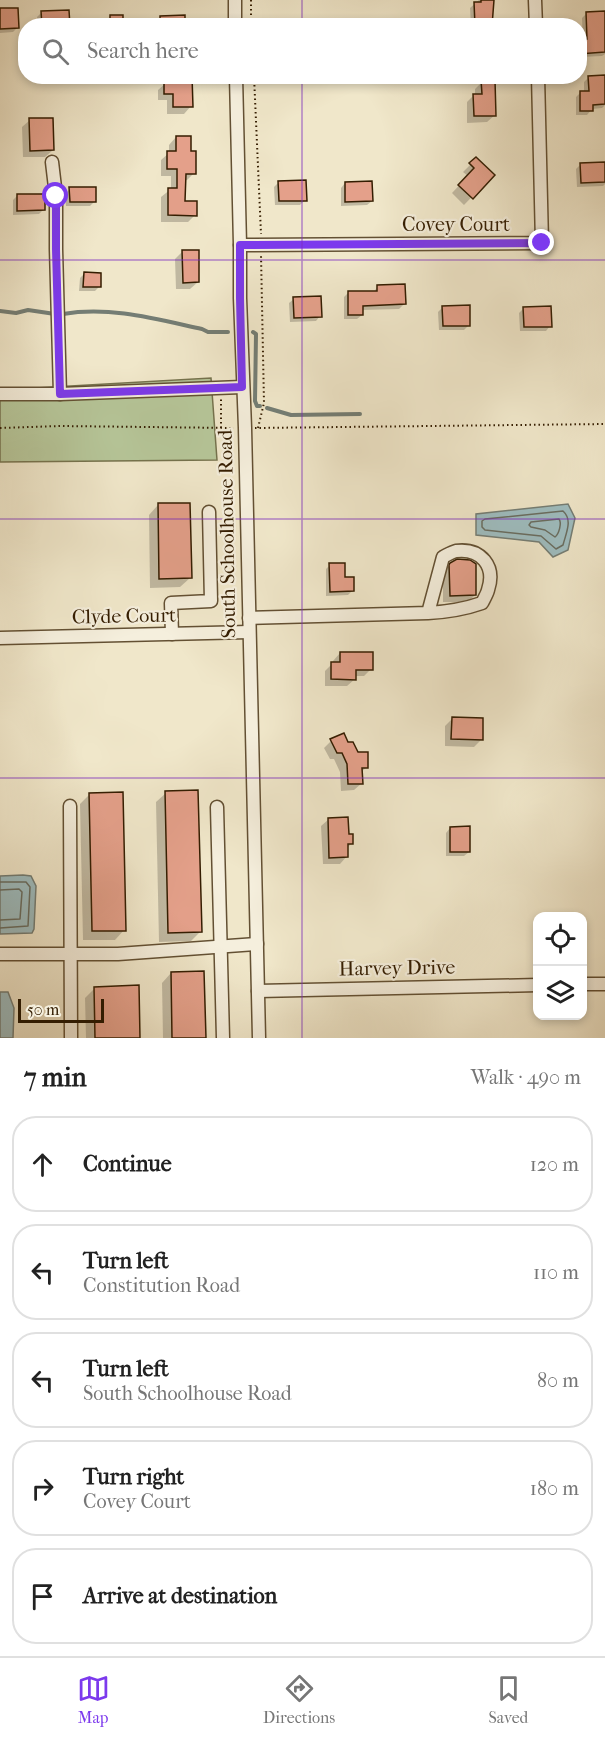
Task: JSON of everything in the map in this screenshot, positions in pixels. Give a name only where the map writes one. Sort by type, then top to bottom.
[{"type":"street","points":[[235,0],[235,18]]},
{"type":"street","points":[[535,0],[536,18]]},
{"type":"street","name":"South Schoolhouse Road","points":[[236,84],[259,1038]]},
{"type":"street","name":"Covey Court","points":[[240,245],[542,243],[537,84]]},
{"type":"street","points":[[52,162],[56,196],[60,394]]},
{"type":"street","points":[[0,394],[242,387]]},
{"type":"street","points":[[172,634],[171,603],[211,600],[208,512]]},
{"type":"street","points":[[249,618],[428,613],[470,607],[482,603],[489,589],[490,573],[485,560],[477,552],[455,551],[443,557],[428,613]]},
{"type":"street","name":"Clyde Court","points":[[0,638],[249,632]]},
{"type":"street","points":[[70,806],[71,1038]]},
{"type":"street","points":[[217,807],[223,1038]]},
{"type":"street","points":[[0,954],[118,954],[257,944]]},
{"type":"street","points":[[587,984],[605,984]]},
{"type":"street","name":"Harvey Drive","points":[[258,991],[533,985]]},
{"type":"path","points":[[251,0],[251,18]]},
{"type":"path","points":[[221,387],[221,429]]},
{"type":"path","points":[[250,428],[605,424]]},
{"type":"path","points":[[0,428],[60,426],[233,428]]},
{"type":"green space","points":[[211,378],[217,460],[0,462],[0,390]]},
{"type":"water","points":[[568,504],[575,518],[568,550],[553,557],[539,542],[476,535],[476,514]]},
{"type":"water","points":[[0,876],[31,876],[36,886],[34,929],[32,933],[0,934]]},
{"type":"water","points":[[0,992],[8,992],[14,1008],[13,1038],[0,1038]]},
{"type":"building","points":[[481,0],[494,0],[493,18],[475,18],[474,2],[481,2]]},
{"type":"building","points":[[0,8],[18,8],[18,28],[0,29]]},
{"type":"building","points":[[69,10],[70,18],[41,18],[41,11]]},
{"type":"building","points":[[605,11],[605,52],[587,53],[586,12]]},
{"type":"building","points":[[110,15],[123,15],[123,18],[110,18]]},
{"type":"building","points":[[185,15],[185,18],[160,18],[160,16]]},
{"type":"building","points":[[605,75],[605,104],[593,105],[593,111],[580,111],[580,91],[589,91],[588,76]]},
{"type":"building","points":[[164,84],[192,84],[193,107],[173,107],[173,94],[164,94]]},
{"type":"building","points":[[481,84],[495,84],[496,116],[474,116],[473,94],[482,94]]},
{"type":"building","points":[[29,118],[53,118],[54,150],[30,151]]},
{"type":"building","points":[[176,136],[191,136],[191,151],[196,151],[196,174],[186,174],[185,201],[197,201],[197,216],[168,215],[168,188],[177,188],[177,169],[167,169],[167,151],[176,151]]},
{"type":"building","points":[[476,157],[495,175],[473,199],[458,185],[474,168],[469,163]]},
{"type":"building","points":[[605,162],[605,182],[581,183],[580,163]]},
{"type":"building","points":[[306,180],[307,201],[279,201],[278,181]]},
{"type":"building","points":[[372,181],[373,201],[345,202],[345,182]]},
{"type":"building","points":[[69,187],[96,187],[96,202],[70,202]]},
{"type":"building","points":[[17,194],[45,194],[45,210],[17,211]]},
{"type":"building","points":[[182,250],[199,250],[199,282],[183,283]]},
{"type":"building","points":[[84,272],[101,273],[101,287],[83,287]]},
{"type":"building","points":[[405,284],[406,304],[363,306],[363,315],[348,315],[348,291],[377,291],[377,285]]},
{"type":"building","points":[[321,296],[322,317],[294,318],[293,297]]},
{"type":"building","points":[[470,305],[470,326],[443,326],[442,306]]},
{"type":"building","points":[[551,306],[552,327],[524,327],[523,307]]},
{"type":"building","points":[[158,503],[190,503],[192,578],[159,579]]},
{"type":"building","points":[[457,559],[470,560],[476,564],[476,595],[450,596],[449,565]]},
{"type":"building","points":[[329,563],[345,563],[345,577],[354,577],[354,591],[330,592]]},
{"type":"building","points":[[340,652],[373,652],[373,670],[356,670],[356,680],[331,679],[331,662],[340,662]]},
{"type":"building","points":[[452,717],[483,718],[483,740],[451,739]]},
{"type":"building","points":[[344,733],[348,742],[353,742],[358,752],[368,752],[368,768],[362,768],[363,784],[348,784],[347,764],[342,753],[337,753],[330,739]]},
{"type":"building","points":[[198,790],[202,932],[168,933],[165,791]]},
{"type":"building","points":[[123,792],[126,931],[92,931],[89,793]]},
{"type":"building","points":[[348,817],[349,834],[353,834],[353,844],[348,844],[348,857],[329,858],[328,818]]},
{"type":"building","points":[[470,826],[470,852],[450,852],[450,827]]},
{"type":"building","points":[[204,971],[206,1038],[172,1038],[171,972]]},
{"type":"building","points":[[139,985],[140,1038],[95,1038],[94,987]]},
{"type":"waterway","points":[[0,311],[16,313],[28,310],[55,314]]},
{"type":"waterway","points":[[63,314],[116,313],[167,321],[208,332],[228,332]]},
{"type":"waterway","points":[[253,332],[256,334],[255,401],[257,406],[260,406]]},
{"type":"waterway","points":[[267,408],[291,415],[360,414]]},
{"type":"route","points":[[56,196],[60,394],[242,387],[240,245],[542,243]]}]
